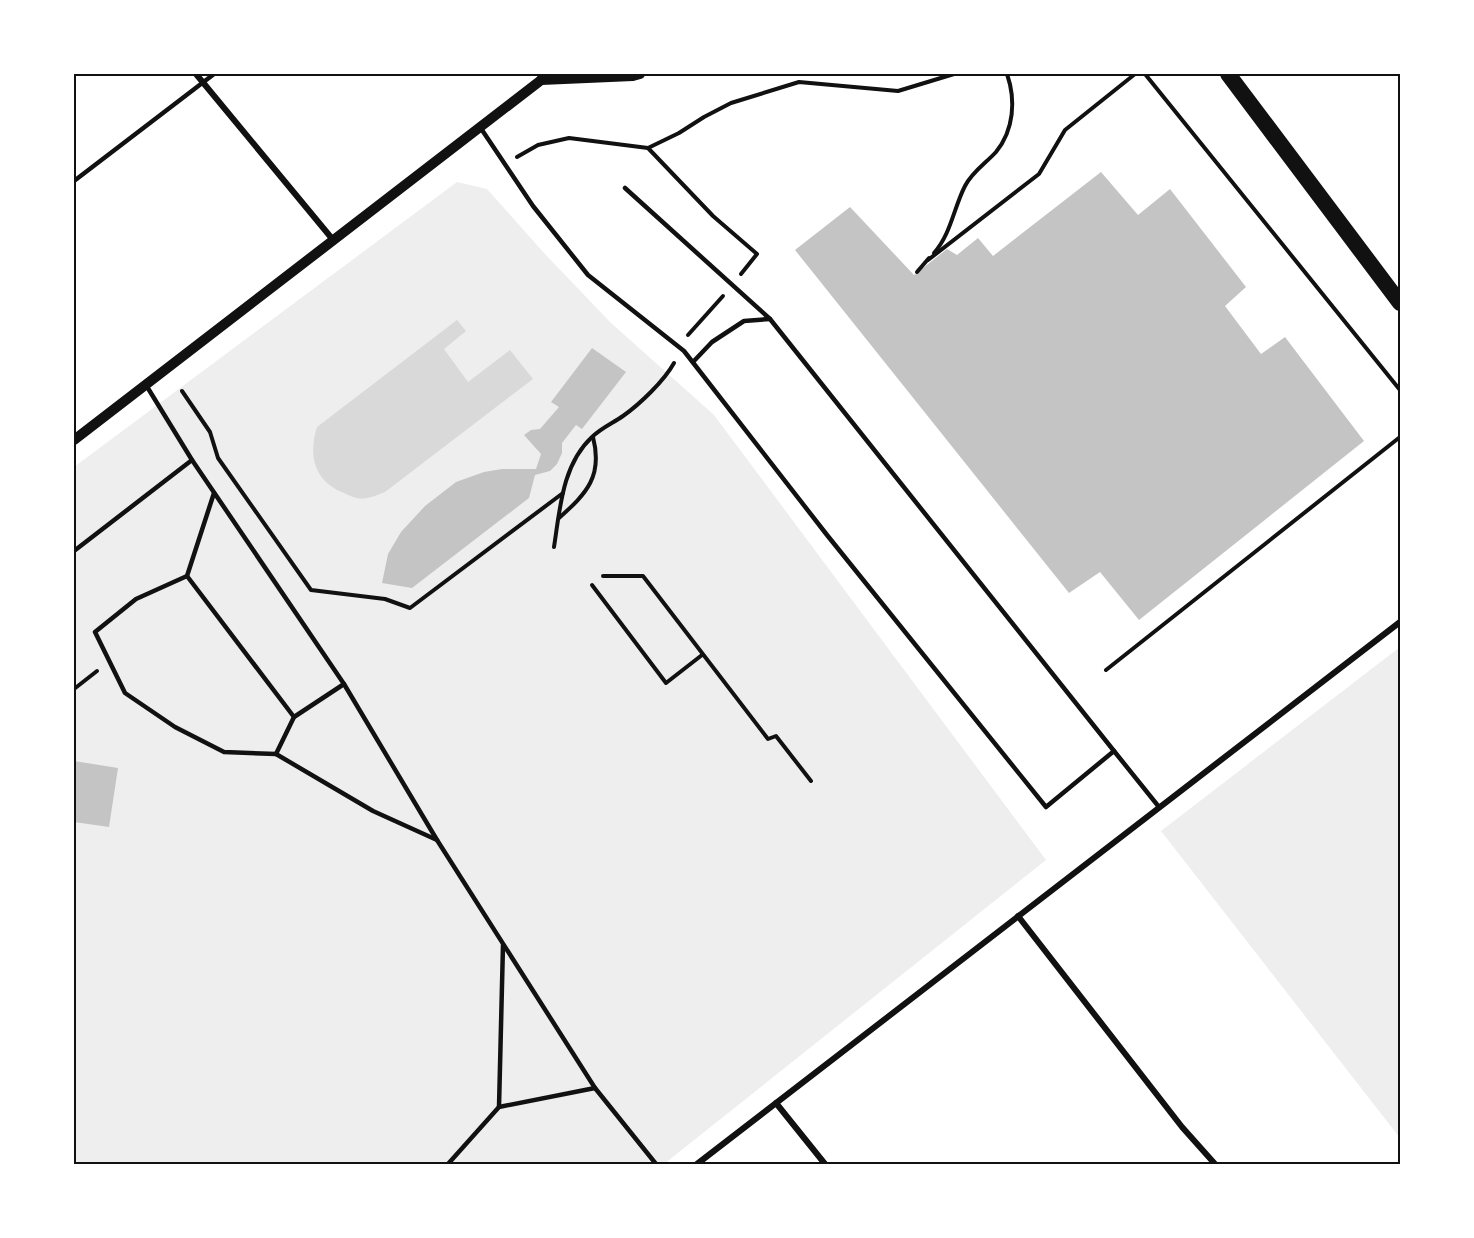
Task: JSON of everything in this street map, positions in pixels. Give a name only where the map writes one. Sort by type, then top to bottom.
[{"type":"highway","points":[[1228,74],[1401,303]]},
{"type":"street","points":[[196,74],[334,241]]},
{"type":"street","points":[[74,440],[545,77],[640,74]]},
{"type":"street","points":[[697,1164],[1401,622]]},
{"type":"street","points":[[1018,916],[1182,1127],[1215,1164]]},
{"type":"street","points":[[776,1103],[825,1164]]},
{"type":"lane","points":[[74,181],[214,74]]},
{"type":"lane","points":[[480,127],[533,206],[588,275],[682,348],[827,535],[1047,807],[1114,751]]},
{"type":"lane","points":[[625,188],[770,319],[1159,807]]},
{"type":"lane","points":[[693,362],[712,342],[744,321],[770,319]]},
{"type":"lane","points":[[146,385],[192,460],[344,684],[437,840],[595,1088],[656,1164]]},
{"type":"lane","points":[[74,550],[192,460]]},
{"type":"lane","points":[[214,493],[187,576],[136,599],[95,632],[125,693],[175,727],[224,752],[276,753],[373,811],[437,840]]},
{"type":"lane","points":[[187,576],[294,717]]},
{"type":"lane","points":[[276,753],[294,717],[344,684]]},
{"type":"lane","points":[[499,1107],[503,943]]},
{"type":"lane","points":[[448,1164],[499,1107],[595,1088]]},
{"type":"path","points":[[504,164],[538,145],[569,138],[648,148],[731,103],[799,82],[898,91],[954,74]]},
{"type":"path","points":[[917,272],[938,248],[965,184],[996,151],[1008,134],[1012,90],[1007,74]]},
{"type":"path","points":[[928,260],[1039,174],[1065,130],[1135,74]]},
{"type":"path","points":[[1145,74],[1401,390]]},
{"type":"path","points":[[554,547],[565,480],[580,452],[592,437],[625,414],[668,374],[689,334],[757,254],[714,216],[648,148]]},
{"type":"path","points":[[182,391],[210,432],[218,459],[311,590],[385,599],[410,608],[563,493]]},
{"type":"path","points":[[559,518],[580,500],[593,478],[597,455],[592,437]]},
{"type":"path","points":[[1106,670],[1401,437]]},
{"type":"path","points":[[603,576],[643,576],[768,740],[776,736],[811,781]]},
{"type":"path","points":[[592,585],[666,684],[702,655]]},
{"type":"path","points":[[74,689],[110,662]]},
{"type":"shaded area","points":[[457,182],[487,189],[610,322],[714,415],[1046,860],[664,1164],[74,1164],[74,467]]},
{"type":"shaded area","points":[[457,320],[466,331],[444,349],[468,382],[510,350],[533,379],[385,492],[361,499],[334,488],[326,482],[316,466],[314,457],[314,438],[317,427]]},
{"type":"shaded area","points":[[1400,647],[1400,1138],[1161,831]]},
{"type":"building","points":[[1101,172],[1138,215],[1170,189],[1246,287],[1225,306],[1261,354],[1285,337],[1364,441],[1139,620],[1100,572],[1069,593],[795,250],[850,207],[914,275],[947,249],[957,255],[978,238],[993,256]]},
{"type":"building","points":[[592,348],[626,372],[582,429],[576,425],[562,443],[562,453],[557,464],[550,471],[535,475],[529,498],[412,588],[382,583],[388,554],[401,532],[425,506],[456,482],[484,472],[502,469],[536,469],[541,454],[524,435],[531,430],[540,429],[559,407],[551,402]]},
{"type":"building","points":[[74,761],[118,768],[109,827],[74,822]]}]
